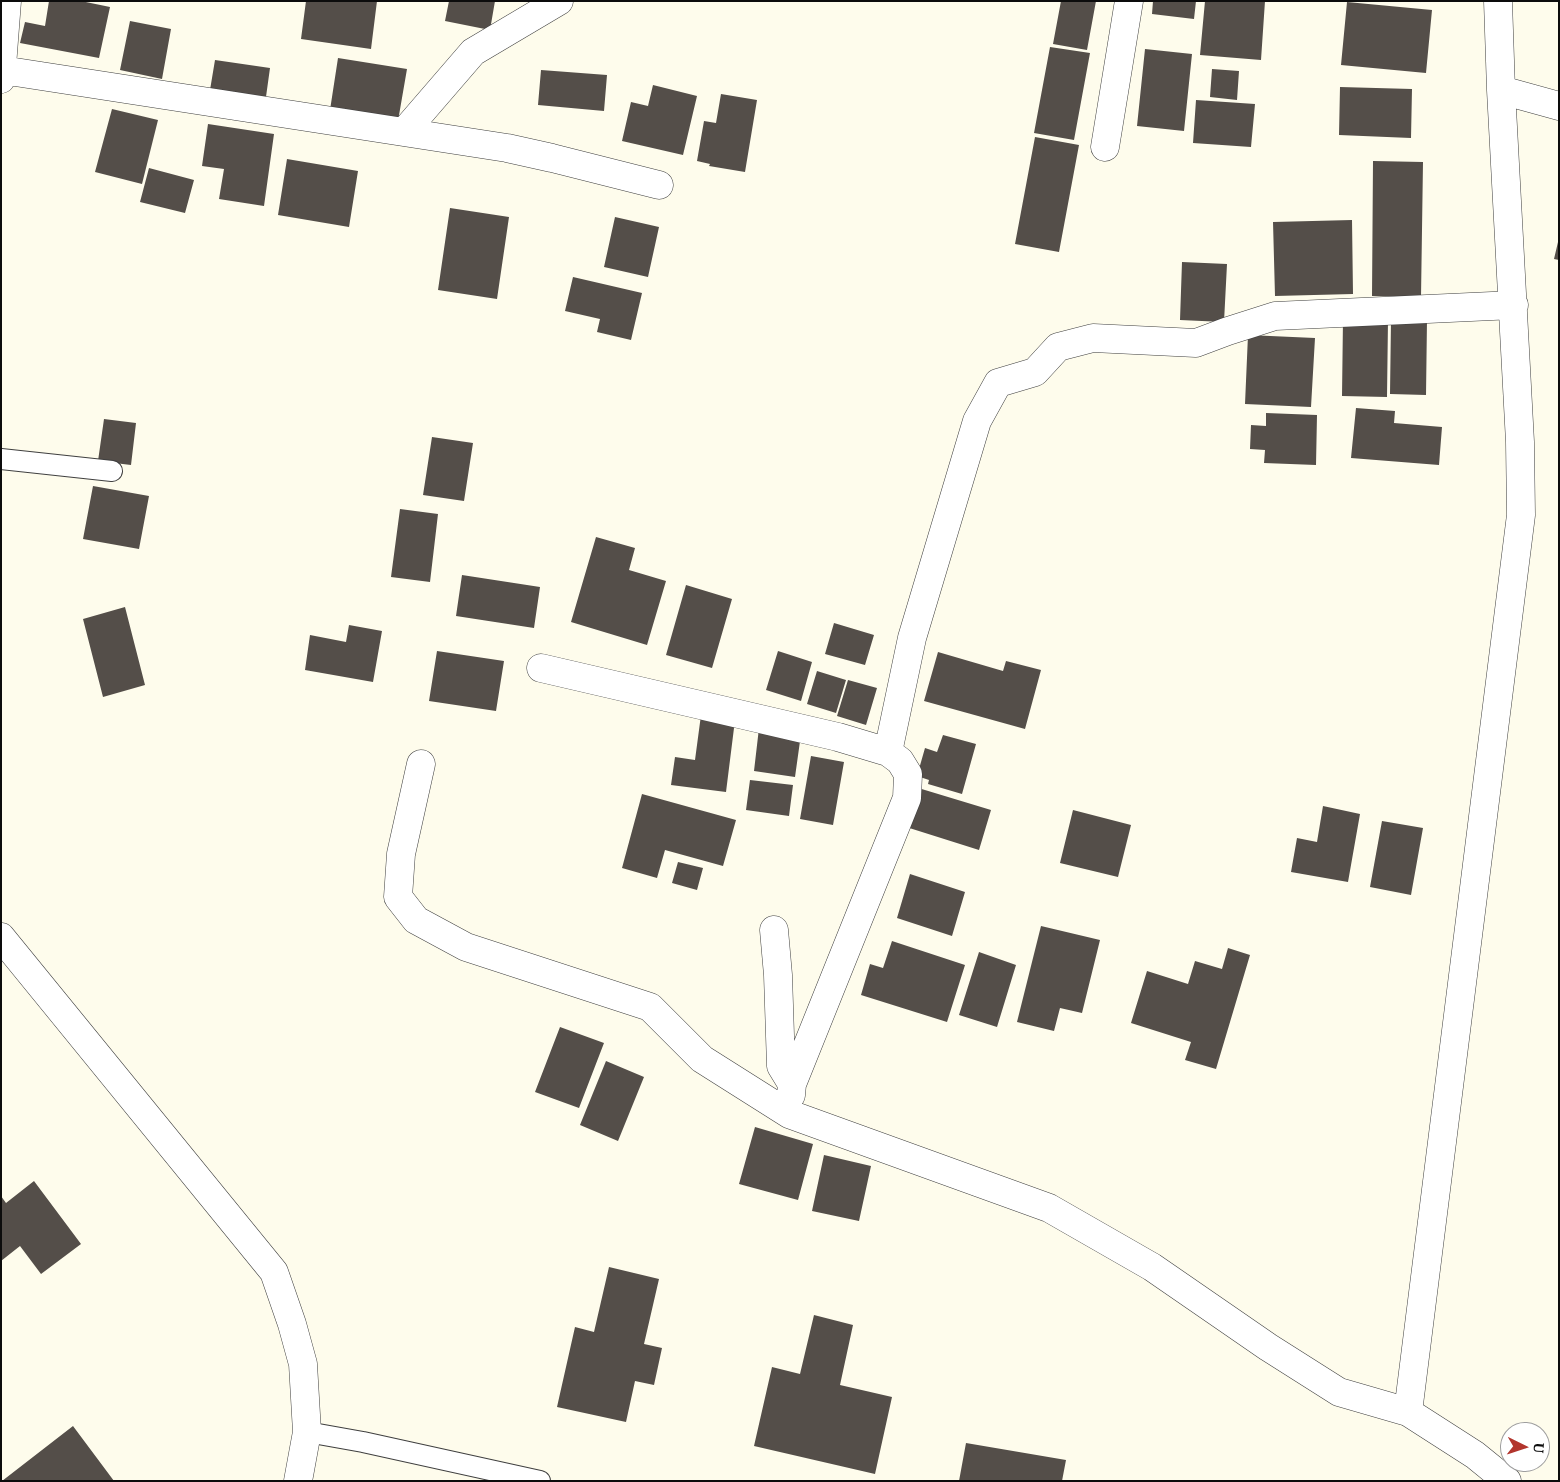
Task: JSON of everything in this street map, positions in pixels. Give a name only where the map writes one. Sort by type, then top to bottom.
[{"type":"street","points":[[7,1],[2,74],[507,148],[659,185]]},
{"type":"street","points":[[404,132],[473,52],[559,1]]},
{"type":"street","points":[[1106,147],[1129,1]]},
{"type":"street","points":[[1408,1412],[1521,514],[1514,305],[1501,90],[1498,1]]},
{"type":"street","points":[[1501,90],[1559,106]]},
{"type":"street","points":[[888,752],[912,638],[977,422],[998,383],[1035,372],[1058,346],[1093,338],[1196,343],[1274,316],[1514,305]]},
{"type":"street","points":[[542,668],[838,737],[888,752],[900,761],[908,774],[907,798],[792,1084],[789,1114]]},
{"type":"street","points":[[421,764],[401,854],[398,896],[416,920],[466,947],[650,1007],[702,1059],[789,1114],[1049,1208],[1152,1267],[1268,1347],[1339,1392],[1408,1412],[1475,1455],[1508,1481]]},
{"type":"street","points":[[774,930],[778,975],[781,1066],[792,1084]]},
{"type":"street","points":[[1,937],[274,1272],[292,1324],[303,1364],[307,1432],[298,1481]]},
{"type":"lane","points":[[1,459],[112,471]]},
{"type":"lane","points":[[307,1432],[363,1442],[540,1481]]},
{"type":"building","points":[[49,1],[81,1],[110,7],[99,58],[20,43],[25,22],[45,26]]},
{"type":"building","points":[[306,1],[377,1],[371,49],[301,39]]},
{"type":"building","points":[[449,1],[495,1],[490,30],[445,21]]},
{"type":"building","points":[[1061,1],[1096,1],[1087,50],[1053,44]]},
{"type":"building","points":[[1153,1],[1196,1],[1194,19],[1152,14]]},
{"type":"building","points":[[1205,1],[1265,1],[1261,60],[1200,55]]},
{"type":"building","points":[[1347,2],[1432,10],[1426,73],[1341,65]]},
{"type":"building","points":[[130,21],[171,29],[162,79],[120,70]]},
{"type":"building","points":[[1050,47],[1090,53],[1074,140],[1034,133]]},
{"type":"building","points":[[1145,49],[1192,54],[1184,131],[1137,126]]},
{"type":"building","points":[[338,58],[407,69],[398,121],[330,110]]},
{"type":"building","points":[[215,60],[270,68],[265,104],[209,96]]},
{"type":"building","points":[[1212,69],[1239,71],[1237,100],[1210,97]]},
{"type":"building","points":[[541,70],[607,75],[604,111],[538,105]]},
{"type":"building","points":[[653,85],[697,96],[683,155],[622,141],[631,102],[648,106]]},
{"type":"building","points":[[1340,87],[1412,89],[1411,138],[1339,135]]},
{"type":"building","points":[[721,94],[757,100],[745,172],[709,166],[710,164],[697,161],[704,121],[716,123]]},
{"type":"building","points":[[1196,100],[1255,104],[1251,147],[1193,143]]},
{"type":"building","points":[[112,109],[158,120],[142,184],[95,172]]},
{"type":"building","points":[[208,124],[274,134],[264,206],[219,199],[224,169],[202,166]]},
{"type":"building","points":[[1035,137],[1079,145],[1059,252],[1015,244]]},
{"type":"building","points":[[287,159],[358,171],[349,227],[278,215]]},
{"type":"building","points":[[1373,161],[1423,162],[1421,297],[1372,296]]},
{"type":"building","points":[[149,168],[194,180],[185,213],[140,202]]},
{"type":"building","points":[[450,208],[509,217],[497,299],[438,290]]},
{"type":"building","points":[[615,217],[659,227],[648,277],[604,267]]},
{"type":"building","points":[[1352,220],[1353,294],[1275,296],[1273,222]]},
{"type":"building","points":[[1559,242],[1559,260],[1554,259]]},
{"type":"building","points":[[1182,262],[1227,264],[1224,322],[1180,320]]},
{"type":"building","points":[[573,277],[642,293],[631,340],[597,332],[600,319],[565,311]]},
{"type":"building","points":[[1343,319],[1388,320],[1387,397],[1342,396]]},
{"type":"building","points":[[1391,320],[1427,320],[1426,395],[1390,394]]},
{"type":"building","points":[[1248,335],[1315,338],[1311,407],[1245,404]]},
{"type":"building","points":[[1356,408],[1395,411],[1394,423],[1442,427],[1439,465],[1351,458]]},
{"type":"building","points":[[1266,413],[1317,415],[1316,465],[1264,463],[1265,450],[1250,449],[1251,425],[1266,426]]},
{"type":"building","points":[[104,419],[136,423],[131,465],[98,461]]},
{"type":"building","points":[[432,437],[473,443],[464,501],[423,495]]},
{"type":"building","points":[[93,486],[149,496],[139,549],[83,539]]},
{"type":"building","points":[[400,509],[438,514],[430,582],[391,577]]},
{"type":"building","points":[[596,537],[635,548],[629,570],[666,581],[647,645],[571,622]]},
{"type":"building","points":[[462,575],[540,587],[534,628],[456,616]]},
{"type":"building","points":[[686,585],[732,599],[712,668],[666,655]]},
{"type":"building","points":[[125,607],[145,685],[103,697],[83,619]]},
{"type":"building","points":[[834,623],[874,635],[865,665],[825,654]]},
{"type":"building","points":[[349,625],[382,631],[373,682],[305,670],[310,635],[346,642]]},
{"type":"building","points":[[437,651],[504,661],[496,711],[429,701]]},
{"type":"building","points":[[778,651],[812,662],[801,701],[766,690]]},
{"type":"building","points":[[938,652],[1003,671],[1006,661],[1041,670],[1025,729],[924,701]]},
{"type":"building","points":[[817,671],[846,680],[836,713],[807,704]]},
{"type":"building","points":[[848,680],[877,688],[866,725],[837,716]]},
{"type":"building","points":[[701,715],[735,720],[726,792],[671,785],[675,757],[695,760]]},
{"type":"building","points":[[759,728],[801,734],[795,777],[754,771]]},
{"type":"building","points":[[943,735],[976,744],[962,794],[928,784],[929,780],[917,776],[925,748],[937,752]]},
{"type":"building","points":[[811,756],[844,762],[833,825],[800,819]]},
{"type":"building","points":[[750,780],[793,785],[789,816],[746,810]]},
{"type":"building","points":[[915,787],[991,810],[979,850],[903,826]]},
{"type":"building","points":[[642,794],[736,820],[723,866],[665,850],[657,878],[622,868]]},
{"type":"building","points":[[1323,806],[1360,814],[1348,882],[1291,872],[1297,838],[1317,842]]},
{"type":"building","points":[[1073,810],[1131,825],[1118,877],[1060,863]]},
{"type":"building","points":[[1382,821],[1423,828],[1411,895],[1370,887]]},
{"type":"building","points":[[678,862],[703,868],[697,890],[672,883]]},
{"type":"building","points":[[910,874],[965,892],[952,936],[897,918]]},
{"type":"building","points":[[1041,926],[1100,940],[1082,1013],[1060,1008],[1054,1031],[1017,1022]]},
{"type":"building","points":[[892,941],[965,965],[947,1022],[861,995],[870,964],[883,968]]},
{"type":"building","points":[[1228,948],[1250,955],[1216,1069],[1185,1060],[1191,1042],[1131,1023],[1147,971],[1188,984],[1195,961],[1222,969]]},
{"type":"building","points":[[979,952],[1016,965],[997,1027],[959,1015]]},
{"type":"building","points":[[560,1027],[604,1043],[579,1108],[535,1092]]},
{"type":"building","points":[[606,1061],[644,1077],[618,1141],[580,1125]]},
{"type":"building","points":[[755,1127],[813,1144],[798,1200],[739,1184]]},
{"type":"building","points":[[824,1155],[871,1166],[859,1221],[812,1211]]},
{"type":"building","points":[[34,1181],[81,1244],[41,1274],[20,1246],[1,1261],[1,1196],[6,1203]]},
{"type":"building","points":[[609,1267],[659,1279],[644,1344],[662,1348],[654,1385],[635,1381],[626,1422],[557,1407],[575,1327],[594,1332]]},
{"type":"building","points":[[814,1315],[853,1325],[840,1385],[892,1397],[875,1474],[754,1446],[772,1367],[800,1374]]},
{"type":"building","points":[[73,1426],[114,1481],[2,1481]]},
{"type":"building","points":[[966,1443],[1066,1460],[1062,1481],[959,1481]]}]
